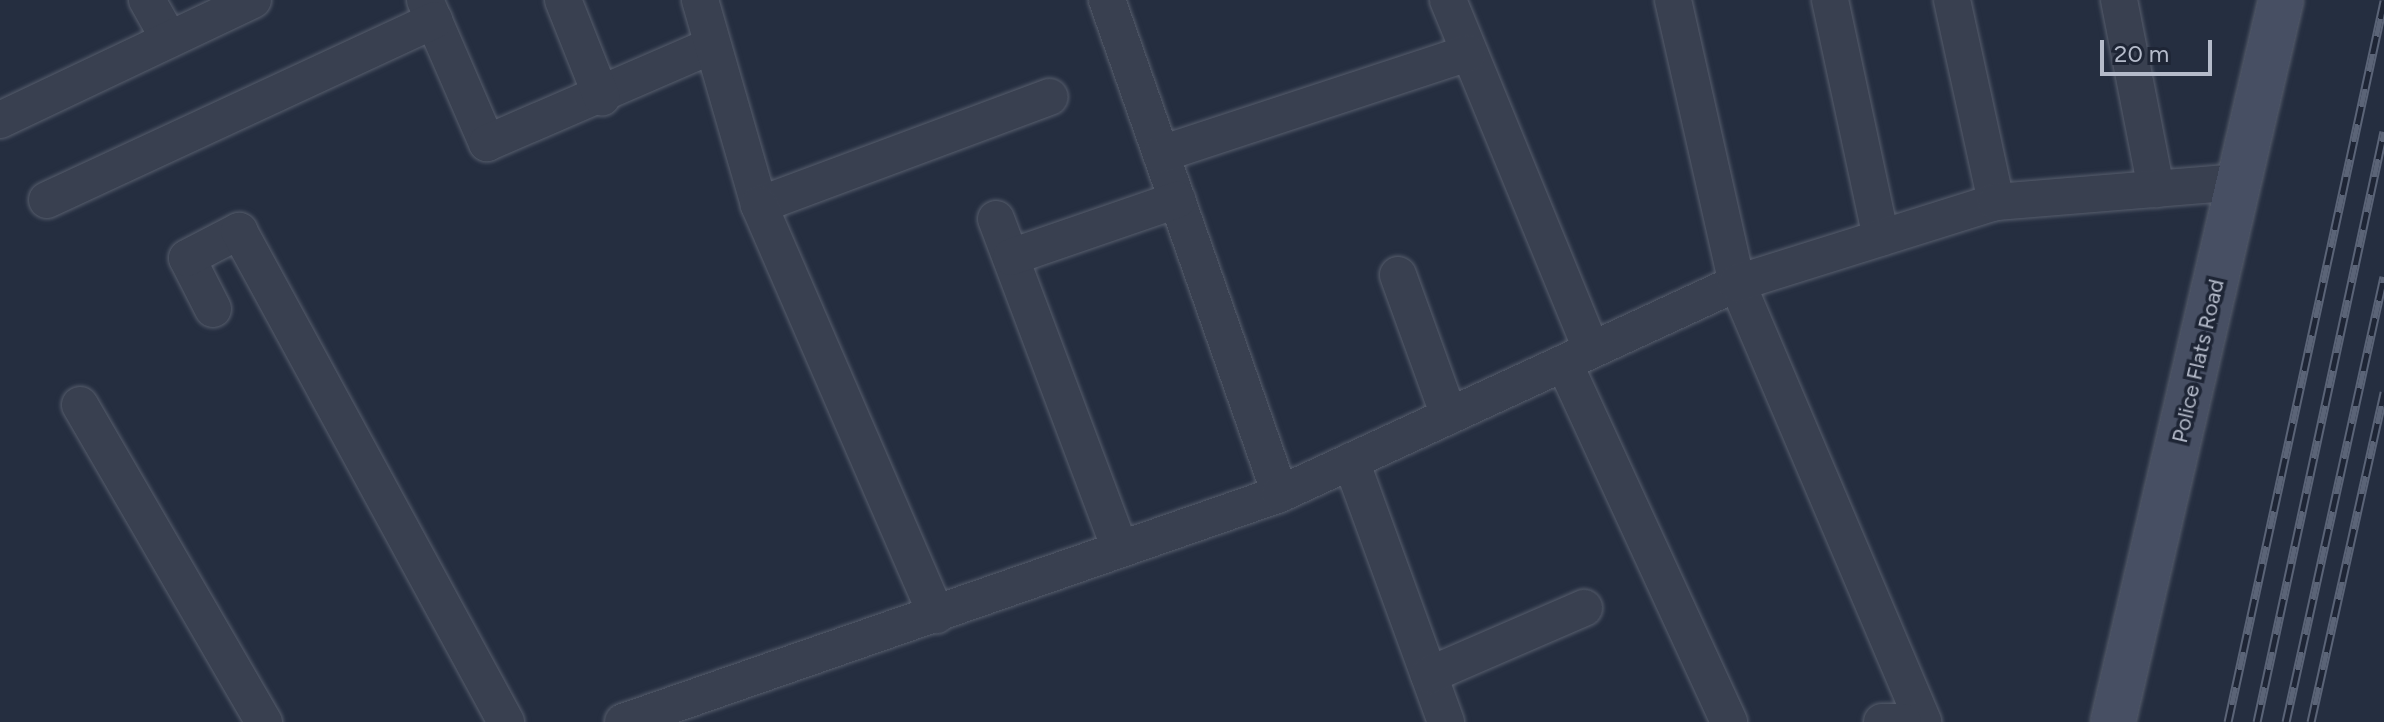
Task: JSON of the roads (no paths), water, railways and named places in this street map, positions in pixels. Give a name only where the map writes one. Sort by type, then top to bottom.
[{"type":"street","points":[[147,0],[169,39]]},
{"type":"street","points":[[0,120],[253,0]]},
{"type":"street","points":[[563,0],[602,98]]},
{"type":"street","points":[[700,0],[759,205],[936,615]]},
{"type":"street","points":[[1107,0],[1280,494]]},
{"type":"street","points":[[1448,0],[1577,356],[1729,722]]},
{"type":"street","points":[[1673,0],[1737,283],[1923,722]]},
{"type":"street","points":[[1830,0],[1881,238]]},
{"type":"street","points":[[1952,0],[1996,202]]},
{"type":"street","points":[[2119,0],[2156,189]]},
{"type":"street","name":"Police Flats Road","points":[[2113,722],[2281,0]]},
{"type":"street","points":[[47,200],[429,10],[487,143],[602,98],[711,46]]},
{"type":"street","points":[[1161,154],[1468,53]]},
{"type":"street","points":[[759,205],[1050,97]]},
{"type":"street","points":[[623,722],[936,615],[1119,546],[1280,494],[1737,283],[1996,202],[2239,182]]},
{"type":"street","points":[[1011,257],[1177,200]]},
{"type":"street","points":[[996,219],[1119,546]]},
{"type":"street","points":[[213,309],[187,258],[239,231],[506,722]]},
{"type":"street","points":[[1398,275],[1449,416]]},
{"type":"street","points":[[80,405],[264,722]]},
{"type":"street","points":[[1351,461],[1446,722]]},
{"type":"street","points":[[1429,675],[1584,608]]},
{"type":"street","points":[[1882,722],[1903,722]]},
{"type":"railway","points":[[2228,722],[2384,1]]},
{"type":"railway","points":[[2257,722],[2384,131]]},
{"type":"railway","points":[[2286,722],[2384,277]]},
{"type":"railway","points":[[2311,722],[2384,392]]}]
